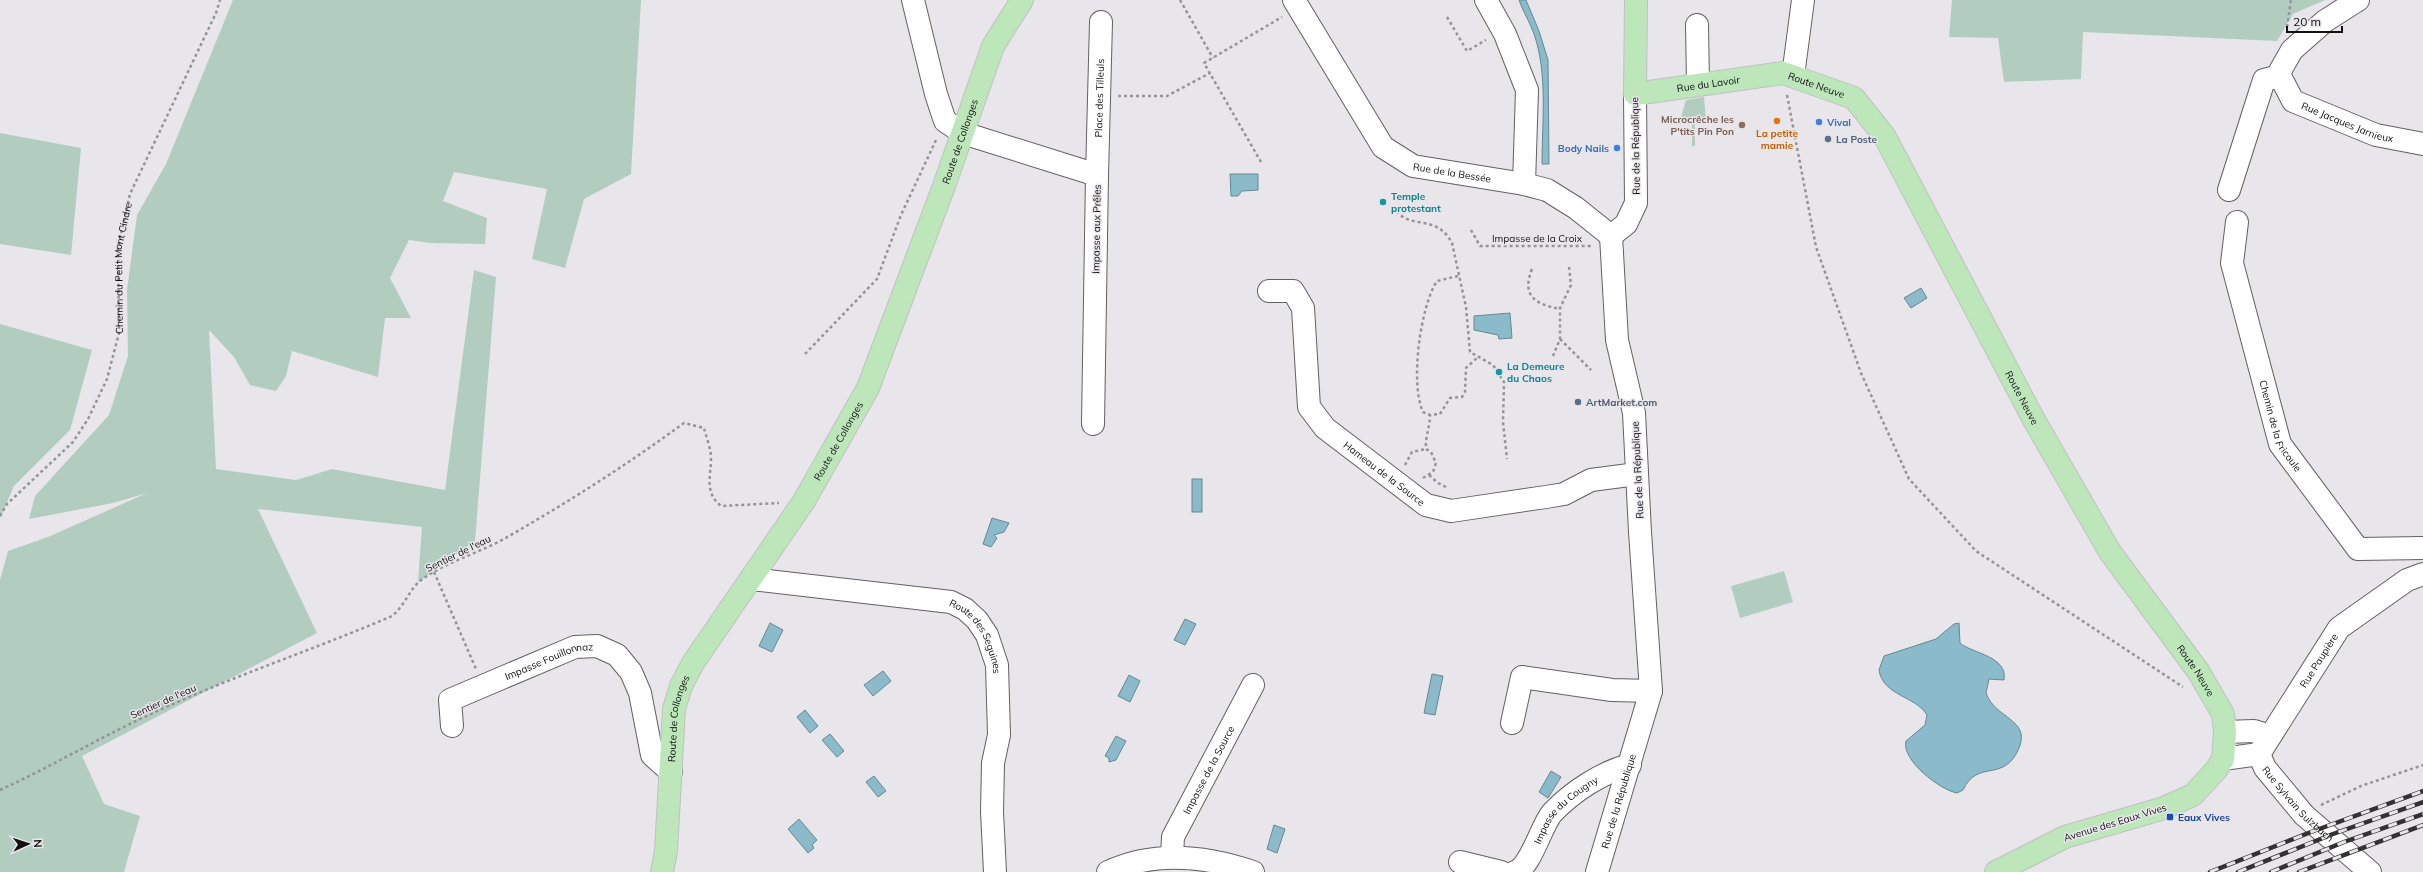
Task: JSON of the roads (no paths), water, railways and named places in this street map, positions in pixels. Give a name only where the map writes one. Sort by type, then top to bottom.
[{"type":"main road","name":"Route de Collonges","points":[[662,872],[666,851],[674,709],[681,686],[693,663],[804,501],[868,388],[963,133],[993,46],[1022,0]]},
{"type":"main road","name":"Rue de la République","points":[[1635,94],[1636,0]]},
{"type":"main road","name":"Rue du Lavoir","points":[[1635,94],[1698,84],[1788,75]]},
{"type":"main road","name":"Route Neuve","points":[[1788,75],[1854,98],[1885,137],[2034,420],[2110,552],[2198,671],[2223,714],[2225,732],[2222,759]]},
{"type":"main road","name":"Avenue des Eaux Vives","points":[[1996,872],[2065,837],[2164,808],[2193,795],[2216,770],[2222,759]]},
{"type":"street","points":[[913,0],[936,94],[945,121],[963,133]]},
{"type":"street","points":[[1486,0],[1505,34],[1527,90],[1524,184]]},
{"type":"street","points":[[1788,75],[1803,0]]},
{"type":"street","points":[[2228,190],[2264,80],[2280,76],[2280,71],[2292,50],[2325,21],[2358,0]]},
{"type":"street","name":"Rue de la Bessée","points":[[1289,8],[1383,147],[1413,166],[1524,184],[1547,190],[1576,208],[1610,236]]},
{"type":"street","name":"Place des Tilleuls","points":[[1096,175],[1101,22]]},
{"type":"street","points":[[1697,25],[1698,84]]},
{"type":"street","name":"Rue Jacques Jarnieux","points":[[2280,76],[2293,101],[2376,135],[2423,144]]},
{"type":"street","name":"Rue de la République","points":[[1597,872],[1651,691],[1634,413],[1617,340],[1610,236],[1626,224],[1636,204],[1635,94]]},
{"type":"street","name":"Impasse aux Prêles","points":[[963,133],[1096,175],[1093,424]]},
{"type":"street","name":"Chemin de la Fricoule","points":[[2237,222],[2232,263],[2280,444],[2358,549],[2423,548]]},
{"type":"street","name":"Hameau de la Source","points":[[1269,291],[1293,290],[1303,308],[1309,407],[1325,428],[1426,505],[1451,511],[1564,494],[1591,480],[1637,474]]},
{"type":"street","name":"Rue Paupière","points":[[2259,754],[2339,628],[2407,580],[2423,574]]},
{"type":"street","name":"Route des Seguines","points":[[751,579],[951,602],[965,609],[977,620],[988,635],[997,666],[998,735],[993,763],[992,812],[995,872]]},
{"type":"street","name":"Impasse Fouillonnaz","points":[[452,726],[450,700],[575,647],[597,646],[617,655],[631,672],[640,692],[652,755],[671,772]]},
{"type":"street","points":[[1512,723],[1522,677],[1612,690],[1651,691]]},
{"type":"street","name":"Impasse de la Source","points":[[1172,857],[1173,837],[1253,685]]},
{"type":"street","points":[[2225,732],[2254,731],[2270,736]]},
{"type":"street","name":"Rue Sylvain Sulzbach","points":[[2222,759],[2259,754],[2265,768],[2304,815],[2370,872]]},
{"type":"street","name":"Impasse du Cougny","points":[[1515,872],[1526,864],[1552,814],[1582,788],[1618,768],[1630,764]]},
{"type":"street","points":[[1108,872],[1142,862],[1172,857],[1206,859],[1253,872]]},
{"type":"street","points":[[1460,862],[1501,872]]},
{"type":"water","points":[[1519,0],[1526,0],[1539,31],[1548,60],[1549,164],[1542,164],[1543,82],[1541,65],[1532,30]]},
{"type":"water","points":[[1230,174],[1258,174],[1258,190],[1242,191],[1238,196],[1231,196]]},
{"type":"water","points":[[1921,288],[1927,298],[1911,308],[1904,298]]},
{"type":"water","points":[[1510,313],[1512,338],[1499,339],[1498,335],[1474,330],[1474,316]]},
{"type":"water","points":[[1192,479],[1202,479],[1202,512],[1192,512]]},
{"type":"water","points":[[992,518],[1009,523],[1004,532],[994,535],[997,538],[991,547],[983,544]]},
{"type":"water","points":[[1185,619],[1196,624],[1185,645],[1174,640]]},
{"type":"water","points":[[770,623],[783,630],[772,652],[759,646]]},
{"type":"water","points":[[1959,623],[1960,643],[1988,657],[2001,666],[2004,672],[2004,680],[1989,679],[1986,693],[1990,702],[2016,725],[2020,731],[2021,738],[2019,748],[2013,759],[1999,769],[1976,775],[1969,780],[1963,790],[1957,793],[1950,791],[1932,780],[1915,765],[1909,757],[1906,749],[1906,741],[1925,725],[1927,715],[1915,704],[1893,691],[1882,679],[1879,670],[1884,656],[1936,639],[1954,624]]},
{"type":"water","points":[[883,671],[891,681],[873,696],[864,685]]},
{"type":"water","points":[[1432,674],[1443,676],[1435,715],[1424,713]]},
{"type":"water","points":[[1129,675],[1140,681],[1130,702],[1118,696]]},
{"type":"water","points":[[805,710],[818,726],[810,733],[797,717]]},
{"type":"water","points":[[830,734],[844,751],[837,757],[822,740]]},
{"type":"water","points":[[1116,736],[1126,741],[1116,760],[1109,762],[1109,758],[1105,756]]},
{"type":"water","points":[[1551,771],[1561,777],[1548,798],[1539,792]]},
{"type":"water","points":[[874,776],[886,791],[878,797],[866,782]]},
{"type":"water","points":[[799,819],[817,840],[812,845],[814,848],[808,853],[788,829]]},
{"type":"water","points":[[1274,825],[1285,829],[1277,853],[1267,849]]},
{"type":"railway","points":[[2210,872],[2311,832],[2423,791]]},
{"type":"railway","points":[[2238,872],[2333,834],[2423,802]]},
{"type":"railway","points":[[2271,872],[2344,842],[2423,814]]},
{"type":"railway","points":[[2299,872],[2423,825]]},
{"type":"place","name":"La petite mamie","points":[[1777,121]]},
{"type":"place","name":"Vival","points":[[1819,122]]},
{"type":"place","name":"Microcrêche les P'tits Pin Pon","points":[[1742,125]]},
{"type":"place","name":"La Poste","points":[[1828,139]]},
{"type":"place","name":"Body Nails","points":[[1617,148]]},
{"type":"place","name":"Temple protestant","points":[[1383,202]]},
{"type":"place","name":"La Demeure du Chaos","points":[[1499,372]]},
{"type":"place","name":"ArtMarket.com","points":[[1578,402]]},
{"type":"place","name":"Eaux Vives","points":[[2170,817]]}]
